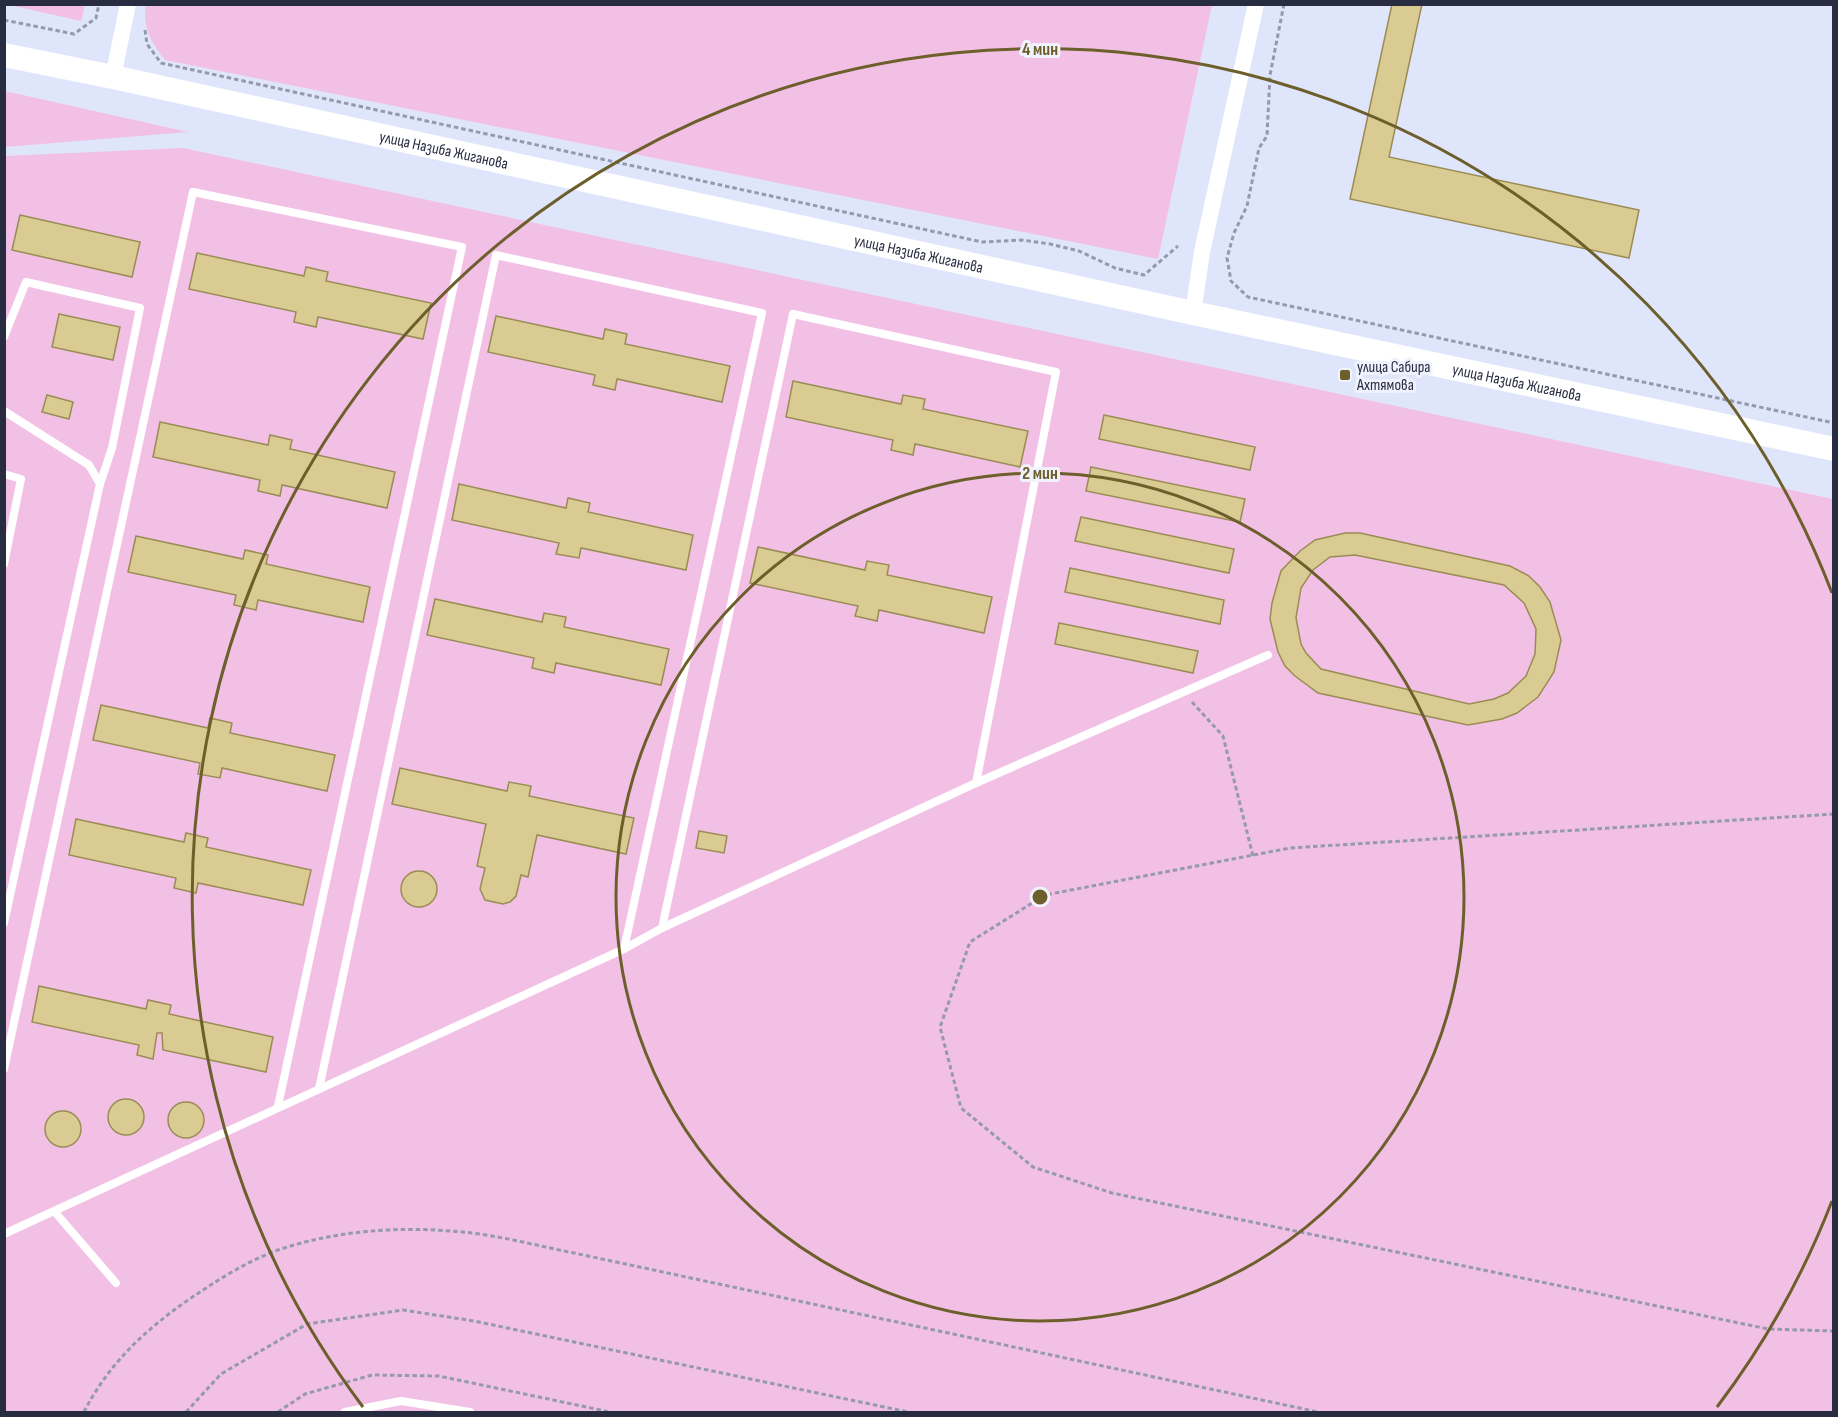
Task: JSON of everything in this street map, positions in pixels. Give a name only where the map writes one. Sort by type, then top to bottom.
[{"type":"street","points":[[113,77],[128,4]]},
{"type":"street","points":[[1193,313],[1202,252],[1256,4]]},
{"type":"street","name":"улица Назиба Жиганова","points":[[4,55],[1193,313],[1833,449]]},
{"type":"lane","points":[[4,1069],[193,192],[462,247],[278,1106]]},
{"type":"lane","points":[[319,1089],[496,255],[762,312],[624,948]]},
{"type":"lane","points":[[4,337],[26,282],[140,308],[112,448],[100,484],[4,923]]},
{"type":"lane","points":[[662,928],[794,314],[1056,372],[976,783]]},
{"type":"lane","points":[[4,411],[89,465],[100,484]]},
{"type":"lane","points":[[4,474],[21,479],[4,564]]},
{"type":"lane","points":[[4,1234],[976,783],[1268,655]]},
{"type":"lane","points":[[54,1211],[116,1283]]},
{"type":"lane","points":[[345,1413],[401,1401],[470,1413]]},
{"type":"path","points":[[4,21],[74,34],[96,18],[99,4]]},
{"type":"path","points":[[1284,4],[1270,75],[1267,136],[1259,148],[1247,206],[1234,233],[1227,258],[1231,281],[1248,297],[1833,423]]},
{"type":"path","points":[[145,30],[147,44],[161,63],[982,242],[1022,240],[1050,244],[1078,251],[1115,268],[1144,275],[1179,246]]},
{"type":"path","points":[[1182,692],[1223,736],[1253,856]]},
{"type":"path","points":[[1833,814],[1290,848],[1044,895],[970,942],[940,1027],[961,1108],[1033,1167],[1112,1193],[1768,1329],[1833,1331]]},
{"type":"path","points":[[84,1413],[123,1353],[169,1313],[223,1277],[278,1250],[342,1234],[405,1229],[465,1232],[563,1251],[1318,1413]]},
{"type":"path","points":[[186,1413],[221,1374],[307,1324],[403,1310],[474,1321],[908,1413]]},
{"type":"path","points":[[278,1413],[305,1394],[372,1375],[439,1376],[610,1413]]},
{"type":"shaded area","points":[[5,4],[85,4],[85,5],[81,21]]},
{"type":"shaded area","points":[[1212,4],[1158,259],[165,60],[149,34],[145,20],[146,5]]},
{"type":"shaded area","points":[[5,91],[188,132],[5,147]]},
{"type":"shaded area","points":[[183,148],[1833,499],[1833,1412],[5,1412],[5,156]]},
{"type":"building","points":[[1392,4],[1422,4],[1389,157],[1639,210],[1629,258],[1350,199]]},
{"type":"building","points":[[20,215],[140,242],[132,277],[12,250]]},
{"type":"building","points":[[197,253],[304,276],[306,267],[328,272],[326,281],[431,303],[423,339],[318,317],[316,327],[294,322],[296,312],[189,289]]},
{"type":"building","points":[[59,314],[120,327],[113,360],[52,347]]},
{"type":"building","points":[[496,316],[603,339],[605,329],[627,334],[625,344],[730,366],[722,402],[617,379],[615,390],[593,385],[595,375],[488,352]]},
{"type":"building","points":[[793,381],[901,404],[903,395],[925,399],[923,409],[1028,431],[1020,467],[915,444],[913,455],[891,450],[893,440],[786,417]]},
{"type":"building","points":[[47,395],[73,402],[69,419],[42,412]]},
{"type":"building","points":[[1104,415],[1255,447],[1250,470],[1099,439]]},
{"type":"building","points":[[160,422],[268,445],[270,435],[292,440],[290,449],[395,472],[387,508],[282,485],[280,496],[258,491],[260,480],[153,457]]},
{"type":"building","points":[[1091,467],[1245,499],[1240,522],[1086,491]]},
{"type":"building","points":[[459,484],[566,508],[568,498],[590,503],[588,512],[693,535],[686,570],[581,548],[579,558],[556,554],[559,543],[452,520]]},
{"type":"building","points":[[1081,517],[1234,549],[1229,573],[1075,541]]},
{"type":"building","points":[[1345,533],[1360,533],[1510,566],[1529,576],[1550,602],[1561,640],[1554,672],[1538,697],[1517,713],[1502,719],[1468,725],[1318,693],[1285,666],[1278,652],[1270,619],[1281,571],[1300,551],[1315,540]],"holes":[[[1355,555],[1504,585],[1524,603],[1536,629],[1535,654],[1526,676],[1508,693],[1494,699],[1469,704],[1321,669],[1301,644],[1296,618],[1301,588],[1313,570],[1330,557]]]},
{"type":"building","points":[[136,536],[243,559],[245,550],[268,555],[266,564],[370,587],[363,622],[258,600],[256,610],[234,605],[236,595],[128,572]]},
{"type":"building","points":[[758,547],[865,570],[867,561],[889,565],[887,575],[992,597],[984,633],[879,610],[877,621],[855,616],[858,606],[750,583]]},
{"type":"building","points":[[1070,568],[1224,600],[1220,624],[1065,592]]},
{"type":"building","points":[[435,599],[542,622],[544,613],[566,617],[564,627],[669,649],[661,685],[556,663],[554,673],[532,668],[534,658],[427,635]]},
{"type":"building","points":[[1059,623],[1198,651],[1193,673],[1055,644]]},
{"type":"building","points":[[101,705],[208,728],[210,718],[232,723],[230,733],[335,755],[327,791],[222,768],[220,778],[198,774],[200,763],[93,740]]},
{"type":"building","points":[[400,768],[507,791],[509,782],[531,786],[529,796],[634,818],[626,854],[537,835],[528,877],[521,875],[516,896],[510,902],[503,904],[485,900],[480,889],[485,868],[477,866],[486,824],[392,804]]},
{"type":"building","points":[[76,819],[184,842],[186,833],[208,838],[206,847],[311,870],[303,905],[198,883],[196,893],[174,888],[176,878],[69,855]]},
{"type":"building","points":[[699,831],[727,836],[724,853],[696,848]]},
{"type":"building","points":[[419,871],[432,876],[437,889],[432,902],[419,907],[406,902],[401,889],[406,876]]},
{"type":"building","points":[[39,986],[146,1009],[148,1000],[171,1005],[169,1014],[273,1037],[266,1072],[163,1050],[162,1033],[157,1033],[153,1059],[137,1055],[139,1045],[32,1022]]},
{"type":"building","points":[[126,1099],[139,1104],[144,1117],[139,1130],[126,1135],[113,1130],[108,1117],[113,1104]]},
{"type":"building","points":[[186,1102],[199,1107],[204,1120],[199,1133],[186,1138],[173,1133],[168,1120],[173,1107]]},
{"type":"building","points":[[63,1111],[76,1116],[81,1129],[76,1142],[63,1147],[50,1142],[45,1129],[50,1116]]},
{"type":"place","name":"улица Сабира Ахтямова","points":[[1345,375]]}]
